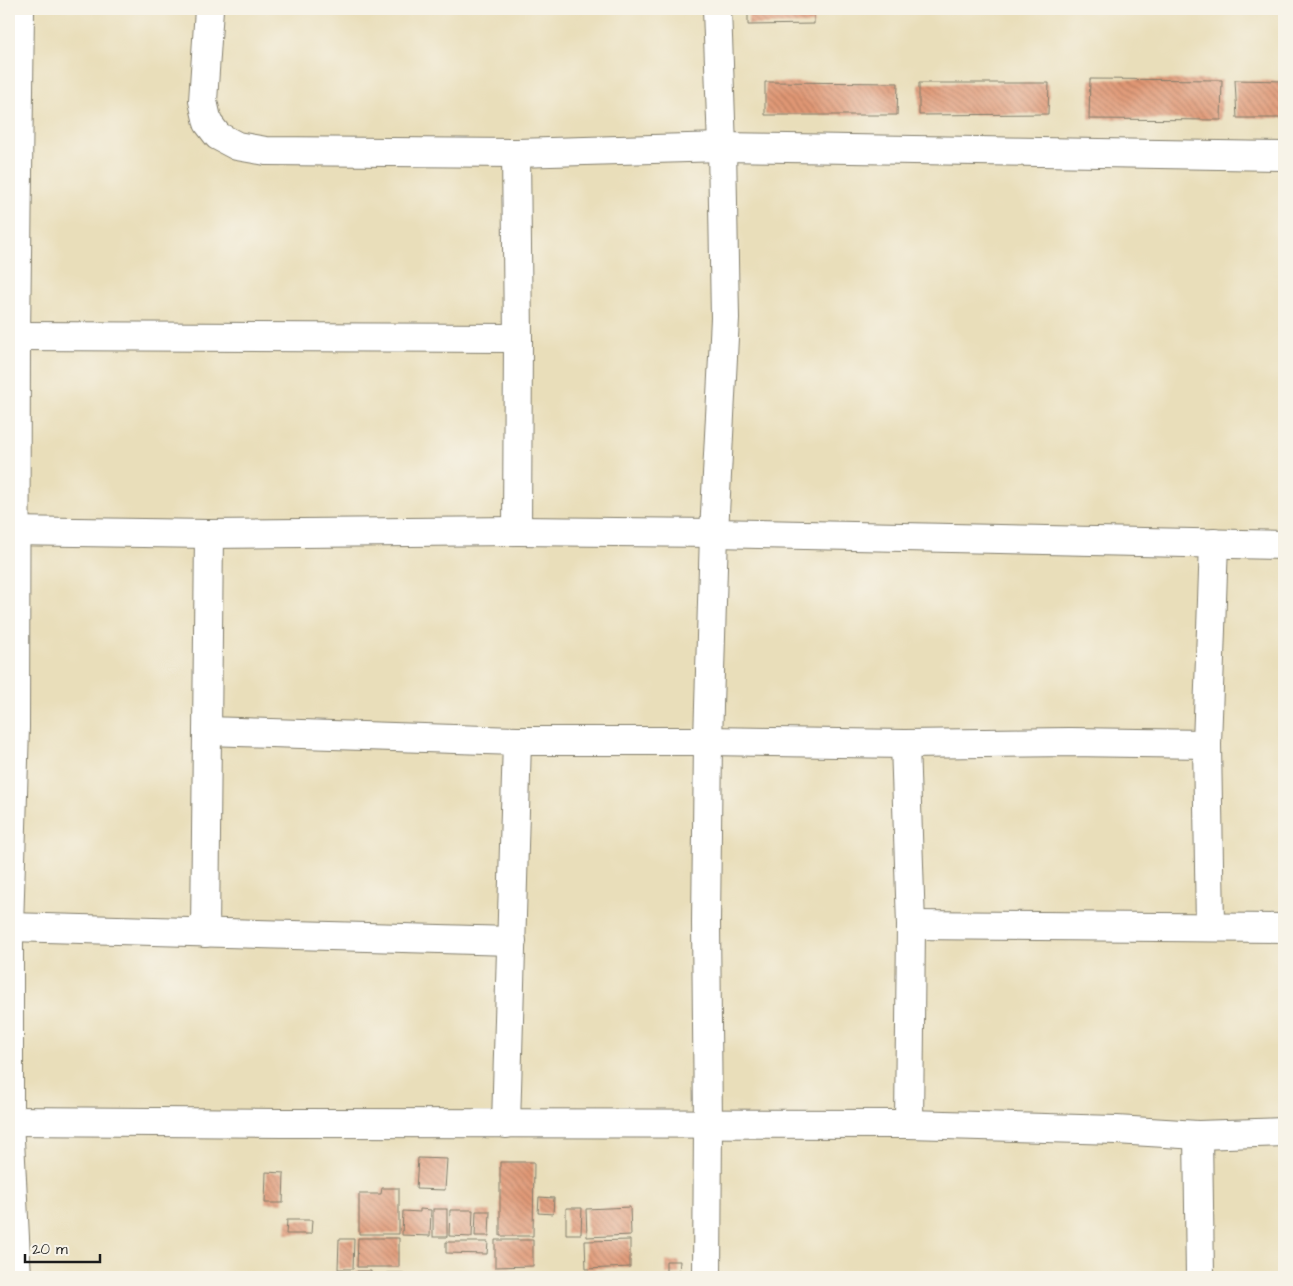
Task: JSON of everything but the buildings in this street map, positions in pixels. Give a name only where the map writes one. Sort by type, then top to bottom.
[{"type":"street","points":[[17,1277],[9,1121],[9,927],[15,727],[12,531],[20,9]]},
{"type":"street","points":[[209,9],[203,101],[208,123],[218,136],[237,146],[266,151],[516,153],[722,147],[1284,156]]},
{"type":"street","points":[[707,1277],[706,924],[708,741],[714,533],[725,318],[718,9]]},
{"type":"street","points":[[516,153],[518,338],[517,531]]},
{"type":"street","points":[[16,336],[518,338]]},
{"type":"street","points":[[12,531],[208,534],[517,531],[714,533],[1284,545]]},
{"type":"street","points":[[205,933],[208,534]]},
{"type":"street","points":[[1210,926],[1207,744],[1214,543]]},
{"type":"street","points":[[207,730],[517,741],[1207,744]]},
{"type":"street","points":[[506,1124],[517,741]]},
{"type":"street","points":[[905,744],[911,925],[910,1124]]},
{"type":"street","points":[[911,925],[1284,928]]},
{"type":"street","points":[[9,927],[512,941]]},
{"type":"street","points":[[9,1121],[910,1124],[1116,1130],[1198,1135],[1284,1132]]},
{"type":"street","points":[[1198,1135],[1200,1277]]}]
